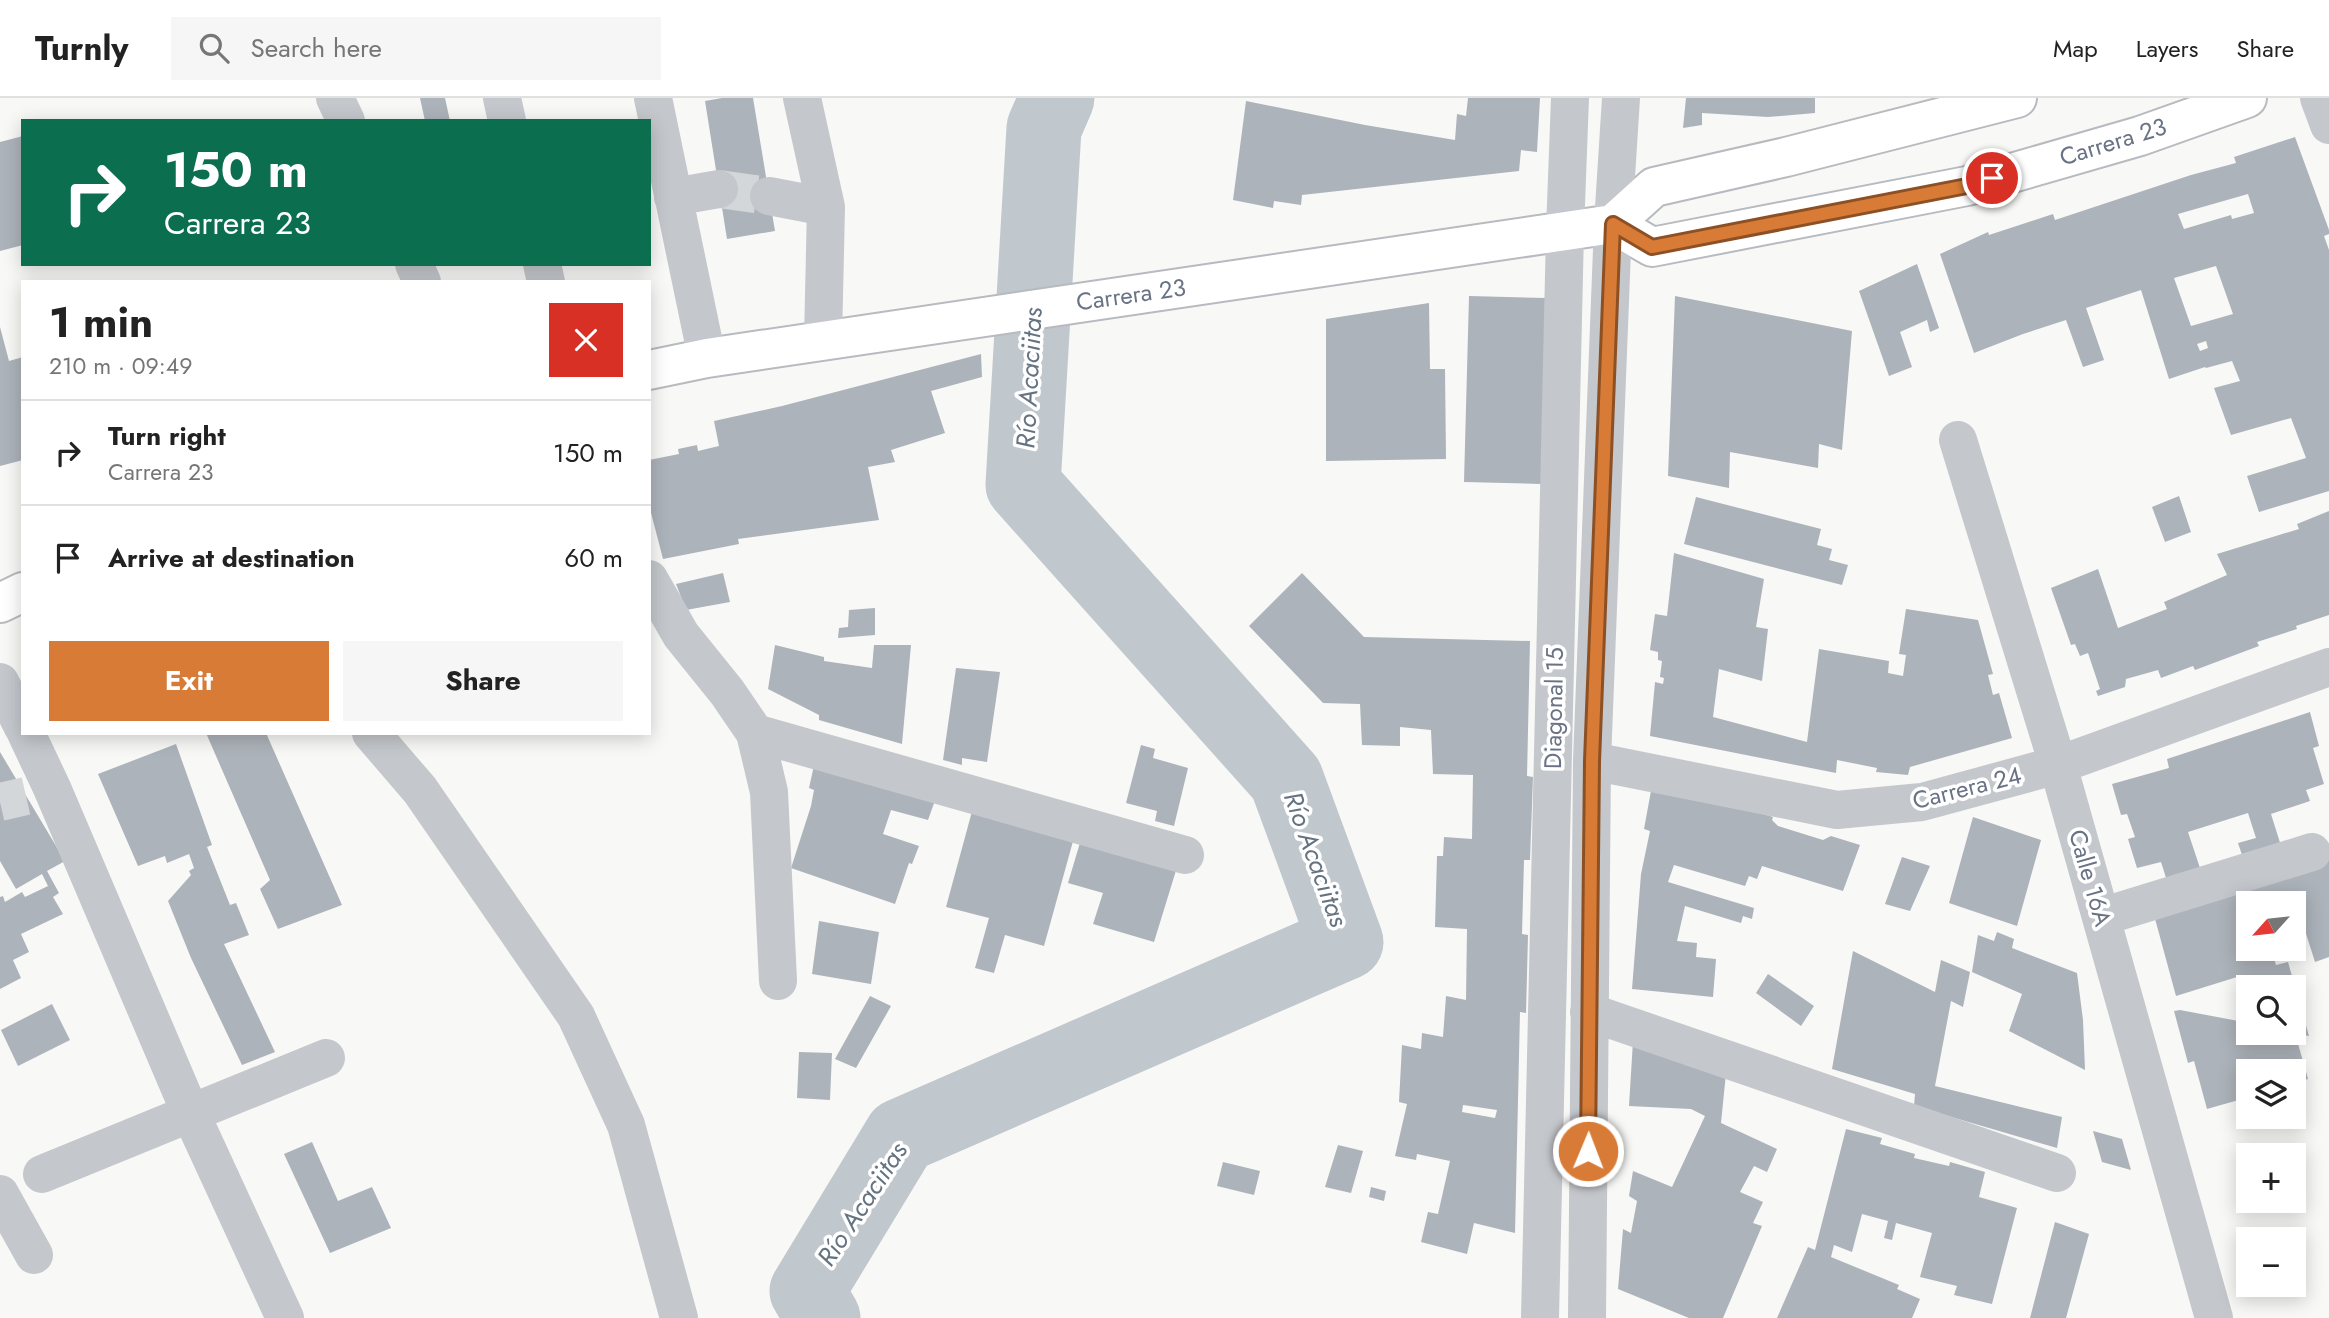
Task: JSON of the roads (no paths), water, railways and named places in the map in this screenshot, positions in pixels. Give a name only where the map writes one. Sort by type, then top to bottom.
[{"type":"main road","points":[[1613,224],[1654,187],[1786,157],[2017,98]]},
{"type":"main road","name":"Carrera 23","points":[[651,369],[833,339],[1613,224],[1652,247],[1967,186],[2140,136],[2246,98]]},
{"type":"main road","points":[[0,603],[21,593]]},
{"type":"street","points":[[335,98],[345,119]]},
{"type":"street","points":[[502,98],[507,119]]},
{"type":"street","points":[[653,98],[707,358]]},
{"type":"street","points":[[802,98],[826,207],[833,339]]},
{"type":"street","name":"Diagonal 15","points":[[1540,1318],[1570,98]]},
{"type":"street","name":"Diagonal 15","points":[[1587,1318],[1592,761],[1613,224],[1621,98]]},
{"type":"street","points":[[2319,98],[2329,125]]},
{"type":"street","points":[[673,197],[719,189]]},
{"type":"street","points":[[769,195],[826,207]]},
{"type":"street","name":"Calle 16A","points":[[1958,440],[2058,765],[2214,1318]]},
{"type":"street","points":[[651,582],[681,635],[727,692],[755,733],[769,792],[778,981]]},
{"type":"street","name":"Carrera 24","points":[[1592,761],[1837,810],[1922,803],[2058,765],[2329,667]]},
{"type":"street","points":[[755,733],[1185,855]]},
{"type":"street","points":[[23,735],[39,792],[285,1318]]},
{"type":"street","points":[[373,735],[420,790],[576,1016],[626,1125],[679,1318]]},
{"type":"street","points":[[2101,917],[2312,852]]},
{"type":"street","points":[[1589,1012],[2057,1173]]},
{"type":"street","points":[[42,1174],[326,1058]]},
{"type":"street","points":[[0,1194],[34,1255]]},
{"type":"waterway","name":"Río Acaciitas","points":[[823,1318],[807,1291],[901,1136],[1346,942],[1286,779],[1023,485],[1044,128],[1057,98]]},
{"type":"tunnel","points":[[719,189],[769,196]]},
{"type":"tunnel","points":[[0,802],[26,796]]}]
